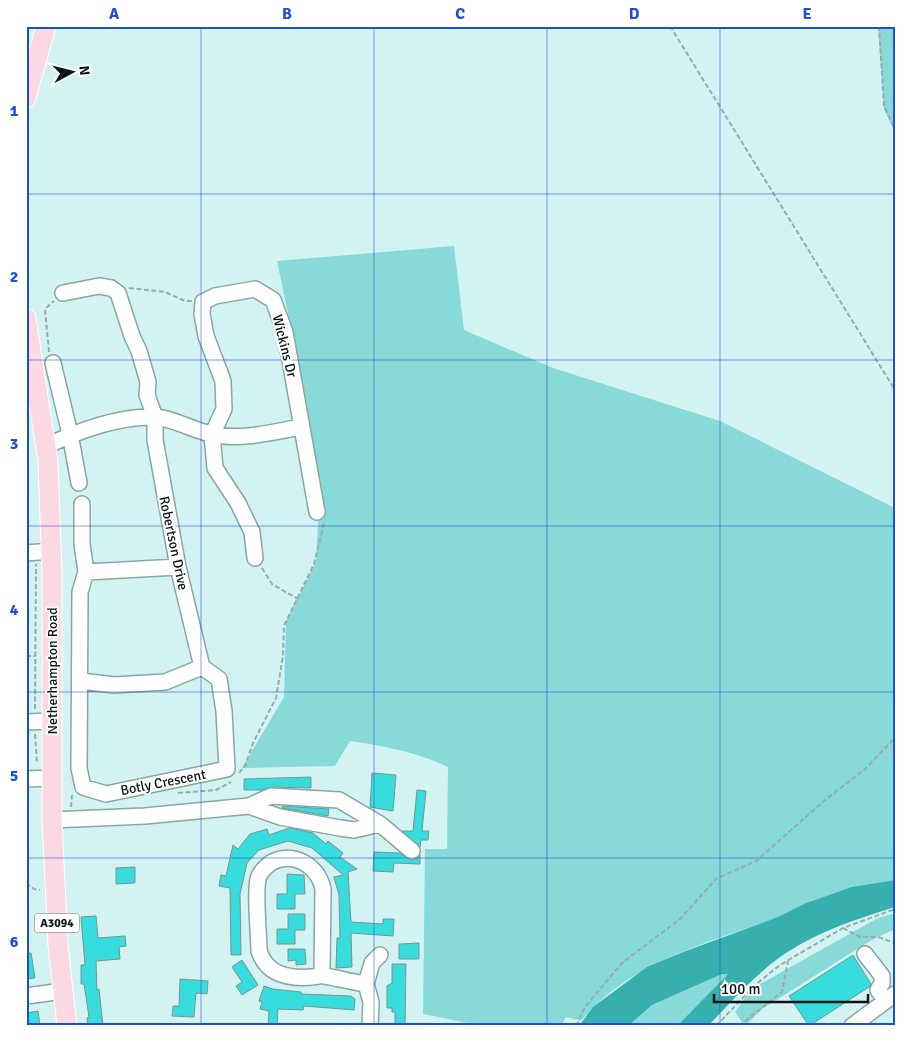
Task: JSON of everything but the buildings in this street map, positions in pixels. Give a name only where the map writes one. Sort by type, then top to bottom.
[{"type":"main road","points":[[26,98],[46,26]]},
{"type":"main road","name":"Netherhampton Road","points":[[26,318],[29,354],[46,446],[52,551],[52,820],[58,945],[68,1026]]},
{"type":"street","points":[[63,293],[99,286],[111,288]]},
{"type":"street","name":"Robertson Drive","points":[[111,288],[118,293],[132,336],[140,351],[148,382],[147,395],[155,417],[155,440],[178,566],[202,667]]},
{"type":"street","name":"Wickins Dr","points":[[203,302],[215,296],[255,289],[273,300],[285,332],[317,512]]},
{"type":"street","points":[[203,302],[206,336],[223,381],[224,409],[212,435],[215,468],[238,503],[252,532],[255,558]]},
{"type":"street","points":[[53,363],[79,482]]},
{"type":"street","points":[[46,446],[70,434],[120,420],[155,417],[212,435],[249,436],[301,427]]},
{"type":"street","points":[[82,504],[82,544],[86,572],[178,566]]},
{"type":"street","points":[[26,553],[52,551]]},
{"type":"street","name":"Botly Crescent","points":[[86,572],[80,592],[81,681],[79,768],[84,786],[106,794],[228,769],[224,710],[219,679],[202,667]]},
{"type":"street","points":[[81,681],[114,685],[165,682],[202,667]]},
{"type":"street","points":[[26,722],[52,721]]},
{"type":"street","points":[[26,779],[52,778]]},
{"type":"street","points":[[52,820],[145,816],[249,806],[271,796],[339,800],[380,824],[412,851]]},
{"type":"street","points":[[249,806],[272,814],[354,830],[380,824]]},
{"type":"street","points":[[322,975],[323,889],[321,878],[305,862],[287,859],[278,860],[264,870],[257,882],[259,951],[262,961],[270,970],[283,976],[314,977],[322,975],[335,980],[366,984]]},
{"type":"street","points":[[370,1026],[371,1002],[366,984],[372,962],[380,954]]},
{"type":"street","points":[[852,1026],[890,998],[878,990],[882,983],[882,976],[865,954]]},
{"type":"street","points":[[26,996],[63,991]]},
{"type":"path","points":[[670,26],[895,390]]},
{"type":"path","points":[[878,26],[884,106],[895,130]]},
{"type":"path","points":[[111,288],[133,288],[164,292],[185,301],[203,302]]},
{"type":"path","points":[[255,558],[272,584],[298,599]]},
{"type":"path","points":[[26,656],[35,656]]},
{"type":"path","points":[[576,1026],[585,1008],[622,963],[680,918],[716,879],[758,860],[825,800],[864,769],[895,738]]},
{"type":"path","points":[[716,1026],[755,985],[788,961],[844,928],[895,909]]},
{"type":"path","points":[[844,928],[860,937],[878,937],[895,944]]},
{"type":"path","points":[[739,1026],[782,992],[788,961]]},
{"type":"shaded area","points":[[878,26],[895,26],[895,132],[884,109]]},
{"type":"shaded area","points":[[454,246],[464,330],[553,368],[720,421],[895,508],[895,880],[861,886],[829,895],[784,915],[671,957],[646,969],[622,984],[581,1021],[566,1017],[561,1026],[482,1026],[423,1014],[425,849],[447,849],[448,767],[400,750],[350,741],[335,766],[242,768],[284,697],[286,621],[316,562],[319,505],[305,394],[277,261]]},
{"type":"shaded area","points":[[895,880],[895,907],[825,932],[786,953],[755,978],[708,1026],[677,1026],[728,974],[722,974],[652,1005],[628,1026],[579,1026],[593,1007],[647,967],[778,917],[806,903],[852,887]]},
{"type":"shaded area","points":[[891,914],[895,915],[895,929],[870,941],[762,1009],[745,1026],[735,1012],[747,995],[760,984],[878,918]]},
{"type":"shaded area","points":[[722,974],[728,974],[677,1026],[628,1026],[652,1005]]}]
